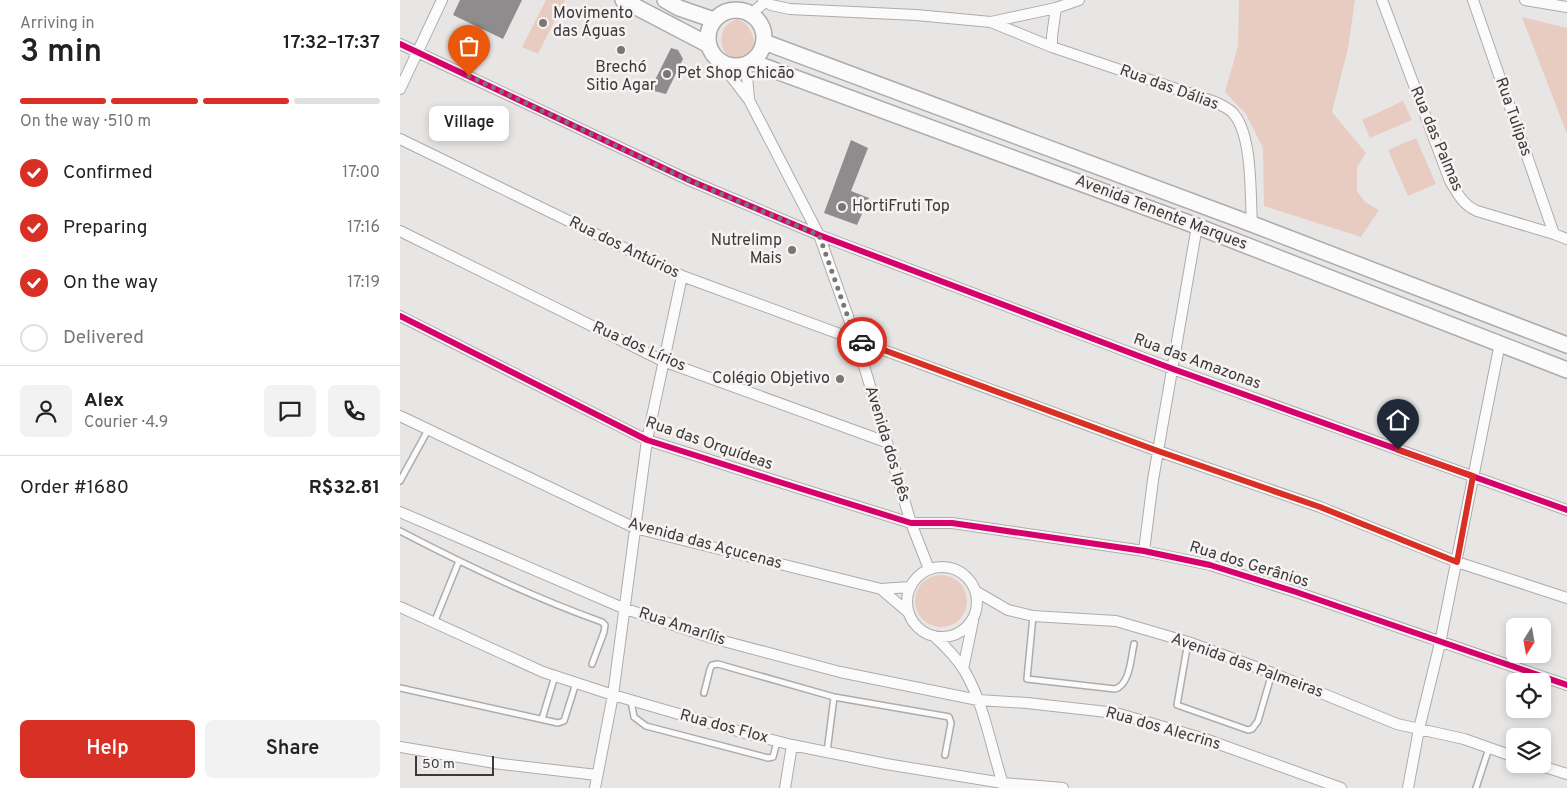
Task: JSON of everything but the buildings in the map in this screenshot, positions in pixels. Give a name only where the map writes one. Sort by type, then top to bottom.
[{"type":"main road","points":[[623,0],[708,44]]},
{"type":"main road","points":[[665,0],[679,8],[714,20]]},
{"type":"main road","points":[[720,62],[712,54],[708,44],[709,27],[720,14],[736,10],[751,14],[762,26],[764,42],[762,50],[749,63]]},
{"type":"main road","name":"Avenida Tenente Marques","points":[[764,42],[1252,224],[1567,345]]},
{"type":"main road","name":"Avenida Tenente Marques","points":[[720,62],[733,67],[749,63],[1196,226],[1567,370]]},
{"type":"street","points":[[400,89],[442,0]]},
{"type":"street","points":[[751,14],[764,1],[771,5],[790,9],[916,15],[991,22],[1056,8],[1079,0]]},
{"type":"street","name":"Rua das Palmas","points":[[1382,0],[1450,181],[1462,201],[1468,207],[1477,211],[1554,234],[1567,240]]},
{"type":"street","name":"Rua Tulipas","points":[[1473,0],[1554,234]]},
{"type":"street","points":[[1525,0],[1567,7]]},
{"type":"street","points":[[1052,47],[1056,8]]},
{"type":"street","name":"Rua das Dálias","points":[[991,22],[1052,47],[1215,102],[1231,111],[1240,123],[1246,140],[1252,224]]},
{"type":"street","name":"Rua das Amazonas","points":[[400,44],[690,181],[819,235],[1173,369],[1567,510]]},
{"type":"street","name":"Avenida dos Ipês","points":[[720,62],[749,100],[819,235],[856,340],[886,442],[929,569]]},
{"type":"street","name":"Avenida dos Ipês","points":[[749,63],[749,100]]},
{"type":"street","name":"Rua dos Antúrios","points":[[400,139],[682,276],[1158,451],[1320,507],[1457,562],[1567,598]]},
{"type":"street","points":[[1144,550],[1153,480],[1196,226]]},
{"type":"street","name":"Rua dos Lírios","points":[[400,232],[663,361],[886,442]]},
{"type":"street","points":[[595,788],[613,695],[623,608],[647,440],[682,276]]},
{"type":"street","name":"Rua das Orquídeas","points":[[400,316],[647,440],[912,523]]},
{"type":"street","points":[[1408,788],[1419,729],[1457,562],[1500,343]]},
{"type":"street","name":"Avenida das Açucenas","points":[[400,416],[635,528],[881,589],[910,587]]},
{"type":"street","name":"Rua Amarílis","points":[[400,512],[623,608],[712,638],[840,672],[978,700]]},
{"type":"street","name":"Rua dos Gerânios","points":[[912,523],[952,523],[1144,550],[1227,570],[1567,685]]},
{"type":"street","points":[[963,669],[978,602],[976,592],[967,576],[959,570],[940,566],[929,569],[920,574],[910,587],[907,604],[909,613],[918,628],[934,636],[963,669],[978,700],[1003,786]]},
{"type":"street","name":"Avenida das Açucenas","points":[[881,589],[909,613]]},
{"type":"street","name":"Avenida das Palmeiras","points":[[976,592],[1008,610],[1033,616],[1116,621],[1188,642],[1272,673],[1397,724],[1464,739],[1506,754]]},
{"type":"street","name":"Rua dos Flox","points":[[400,607],[434,624],[555,676],[630,700],[777,741],[1003,786],[1064,788]]},
{"type":"street","points":[[934,636],[942,637],[959,633],[973,620]]},
{"type":"street","name":"Rua dos Alecrins","points":[[978,700],[1027,703],[1116,713],[1205,739],[1341,788]]},
{"type":"street","points":[[784,788],[792,745]]},
{"type":"street","points":[[400,747],[501,764],[597,776]]},
{"type":"street","points":[[1551,769],[1567,774]]},
{"type":"lane","points":[[400,481],[428,430]]},
{"type":"lane","points":[[400,531],[459,561],[557,606],[602,622],[604,632],[592,664]]},
{"type":"lane","points":[[434,624],[459,561]]},
{"type":"lane","points":[[1033,616],[1028,679],[1119,688],[1127,677],[1134,644]]},
{"type":"lane","points":[[1188,642],[1177,705],[1248,730],[1252,729],[1258,721],[1272,673]]},
{"type":"lane","points":[[704,693],[710,668],[714,664],[834,697],[949,717],[951,723],[944,754]]},
{"type":"lane","points":[[542,719],[555,676]]},
{"type":"lane","points":[[400,688],[558,723],[564,721],[576,683]]},
{"type":"lane","points":[[827,752],[834,697]]},
{"type":"lane","points":[[630,700],[634,717],[646,726],[768,758],[773,757],[777,741]]},
{"type":"lane","points":[[1476,788],[1489,748]]},
{"type":"shaded area","name":"Movimento das Águas","points":[[546,0],[565,0],[538,54],[522,47]]},
{"type":"shaded area","points":[[1239,0],[1355,0],[1348,48],[1332,112],[1366,153],[1357,167],[1357,191],[1365,202],[1379,210],[1361,237],[1264,206],[1263,148],[1246,114],[1225,92],[1238,46]]},
{"type":"shaded area","points":[[1522,17],[1567,28],[1567,134]]},
{"type":"shaded area","points":[[737,19],[748,26],[756,46],[750,57],[737,62],[725,53],[721,40],[725,28]]},
{"type":"shaded area","points":[[1403,101],[1412,120],[1370,138],[1362,120]]},
{"type":"shaded area","points":[[1416,138],[1436,184],[1408,196],[1388,150]]},
{"type":"shaded area","points":[[941,575],[951,577],[959,583],[965,591],[967,601],[965,611],[959,619],[951,625],[941,627],[931,625],[923,619],[917,611],[915,601],[917,591],[923,583],[931,577]]},
{"type":"cycle path","points":[[400,44],[691,181],[819,235],[1173,369],[1567,510]]},
{"type":"cycle path","points":[[400,316],[647,440],[773,480],[911,523],[952,523],[1144,551],[1210,565],[1296,592],[1567,685]]},
{"type":"way so far","points":[[469,76],[690,181],[819,235],[856,340],[862,342]]},
{"type":"place","name":"Movimento das Águas","points":[[543,23]]},
{"type":"place","name":"Brechó Sitio Agar","points":[[621,50]]},
{"type":"place","name":"Pet Shop Chicão","points":[[667,74]]},
{"type":"place","name":"Village","points":[[469,76]]},
{"type":"place","name":"HortiFruti Top","points":[[842,207]]},
{"type":"place","name":"Nutrelimp Mais","points":[[792,250]]},
{"type":"place","name":"Colégio Objetivo","points":[[840,379]]},
{"type":"route","points":[[862,342],[1158,451],[1320,507],[1457,562],[1473,476],[1398,450]]}]
